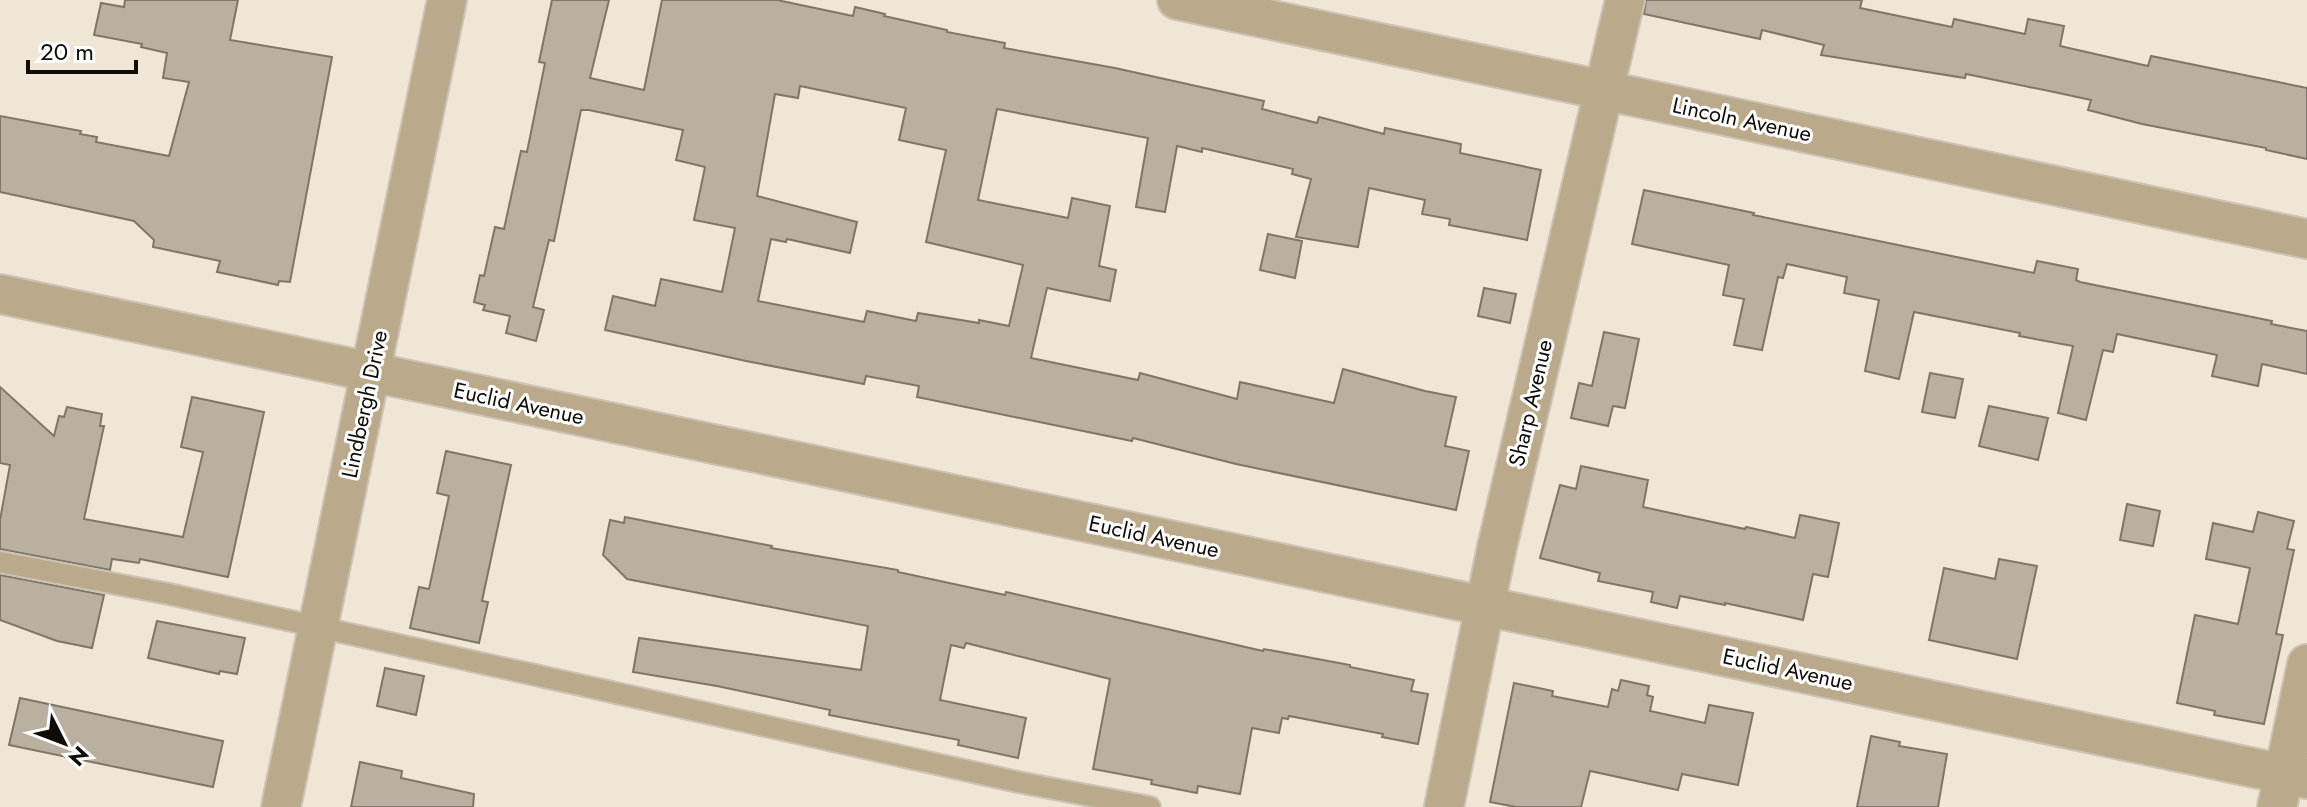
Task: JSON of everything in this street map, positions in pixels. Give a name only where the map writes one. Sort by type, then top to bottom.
[{"type":"street","name":"Lindbergh Drive","points":[[281,807],[447,0]]},
{"type":"street","name":"Lincoln Avenue","points":[[1177,0],[2307,239]]},
{"type":"street","name":"Sharp Avenue","points":[[1444,807],[1497,547],[1625,0]]},
{"type":"street","name":"Euclid Avenue","points":[[0,294],[1486,606],[2289,787]]},
{"type":"street","points":[[2289,787],[2307,664]]},
{"type":"lane","points":[[0,562],[169,594],[1018,782],[1150,807]]},
{"type":"building","points":[[125,0],[238,0],[230,40],[332,57],[290,282],[279,281],[278,285],[217,272],[220,261],[153,247],[154,240],[134,221],[0,192],[0,116],[81,131],[80,134],[97,137],[96,142],[169,156],[189,82],[163,78],[167,53],[141,47],[142,44],[94,35],[101,3],[124,7]]},
{"type":"building","points":[[552,0],[609,0],[590,78],[644,90],[662,0],[777,0],[853,16],[855,7],[947,32],[1005,43],[1004,48],[1115,68],[1264,101],[1262,109],[1317,123],[1319,117],[1384,134],[1385,128],[1461,144],[1460,153],[1541,170],[1527,240],[1449,225],[1450,219],[1422,214],[1425,200],[1369,188],[1358,247],[1296,237],[1311,179],[1292,174],[1293,169],[1202,148],[1202,152],[1177,146],[1165,212],[1136,207],[1148,138],[997,109],[978,200],[1068,218],[1072,198],[1110,206],[1099,266],[1116,270],[1110,301],[1047,288],[1031,358],[1138,380],[1140,373],[1237,399],[1240,382],[1334,403],[1343,369],[1456,397],[1445,446],[1469,451],[1456,510],[1236,464],[1133,438],[1132,441],[917,397],[919,386],[866,376],[864,384],[605,330],[613,296],[655,306],[661,279],[722,292],[735,228],[694,220],[705,167],[676,160],[683,130],[589,110],[581,110],[554,241],[549,240],[533,307],[544,310],[536,341],[506,333],[510,316],[483,310],[485,305],[474,302],[480,275],[484,276],[495,227],[504,229],[521,151],[527,152],[545,63],[539,62]],"holes":[[[800,86],[906,108],[899,140],[946,150],[926,242],[1023,265],[1009,326],[918,313],[916,321],[867,311],[864,322],[758,301],[771,239],[786,242],[787,239],[850,253],[857,222],[757,196],[775,94],[798,98]]]},
{"type":"building","points":[[1646,0],[1862,0],[1860,8],[1952,27],[1954,19],[2025,34],[2028,19],[2064,26],[2060,46],[2148,66],[2151,56],[2307,88],[2307,159],[2088,110],[2091,100],[1966,74],[1965,78],[1821,55],[1824,45],[1762,30],[1760,39],[1644,14]]},
{"type":"building","points":[[1644,190],[2034,273],[2037,261],[2078,269],[2076,280],[2080,282],[2272,321],[2271,324],[2307,331],[2307,374],[2262,364],[2258,386],[2212,376],[2217,355],[2117,334],[2113,352],[2103,350],[2086,420],[2058,413],[2073,346],[1914,312],[1899,379],[1865,371],[1879,300],[1844,293],[1847,277],[1787,264],[1783,278],[1778,277],[1762,350],[1734,345],[1744,299],[1723,295],[1729,265],[1632,244]]},
{"type":"building","points":[[1268,234],[1302,241],[1295,278],[1260,270]]},
{"type":"building","points":[[1484,288],[1516,294],[1510,323],[1478,316]]},
{"type":"building","points":[[1604,332],[1639,339],[1625,408],[1613,406],[1608,426],[1571,418],[1579,383],[1592,386]]},
{"type":"building","points":[[1930,373],[1963,379],[1955,418],[1922,412]]},
{"type":"building","points":[[0,387],[54,436],[59,416],[64,417],[67,407],[102,414],[100,426],[104,426],[84,519],[183,537],[203,452],[181,447],[192,397],[264,412],[228,577],[140,559],[139,563],[112,559],[110,570],[0,549],[0,520],[10,465],[0,463]]},
{"type":"building","points":[[1989,406],[2048,418],[2038,460],[1979,446]]},
{"type":"building","points":[[446,451],[511,465],[482,601],[488,602],[479,643],[410,628],[419,587],[429,589],[449,496],[437,493]]},
{"type":"building","points":[[1581,466],[1648,480],[1643,507],[1795,538],[1800,515],[1839,523],[1828,577],[1813,574],[1803,620],[1680,596],[1677,608],[1651,602],[1653,592],[1598,581],[1600,573],[1540,558],[1560,485],[1576,489]]},
{"type":"building","points":[[2127,504],[2160,511],[2153,546],[2120,540]]},
{"type":"building","points":[[2258,512],[2294,521],[2287,549],[2294,550],[2276,634],[2283,635],[2264,724],[2214,715],[2215,711],[2177,703],[2195,615],[2238,624],[2250,568],[2206,559],[2213,523],[2253,532]]},
{"type":"building","points":[[625,517],[771,548],[898,570],[1005,595],[1006,592],[1263,651],[1350,665],[1414,680],[1411,691],[1428,694],[1418,744],[1289,716],[1288,719],[1282,718],[1279,733],[1252,728],[1240,794],[1198,786],[1197,793],[1151,784],[1152,780],[1093,769],[1110,679],[966,643],[964,648],[951,645],[940,700],[1026,718],[1018,758],[958,745],[959,740],[829,715],[830,710],[633,672],[639,638],[861,670],[868,626],[627,579],[603,555],[610,520],[624,523]]},
{"type":"building","points":[[1999,559],[2037,566],[2017,659],[1929,640],[1944,568],[1995,579]]},
{"type":"building","points":[[0,575],[104,595],[92,648],[57,641],[0,620]]},
{"type":"building","points":[[157,621],[245,638],[237,674],[220,671],[219,674],[148,658]]},
{"type":"building","points":[[385,668],[424,676],[416,715],[377,706]]},
{"type":"building","points":[[1621,680],[1649,686],[1647,695],[1653,697],[1650,711],[1705,723],[1709,705],[1753,713],[1738,785],[1682,774],[1678,790],[1590,771],[1581,807],[1516,807],[1490,802],[1514,683],[1553,691],[1552,696],[1608,707],[1612,689],[1618,691]]},
{"type":"building","points":[[20,698],[223,741],[213,787],[9,745]]},
{"type":"building","points":[[1871,736],[1900,742],[1899,746],[1947,754],[1938,807],[1857,807]]},
{"type":"building","points":[[360,762],[402,771],[401,778],[474,794],[473,807],[351,807]]}]
